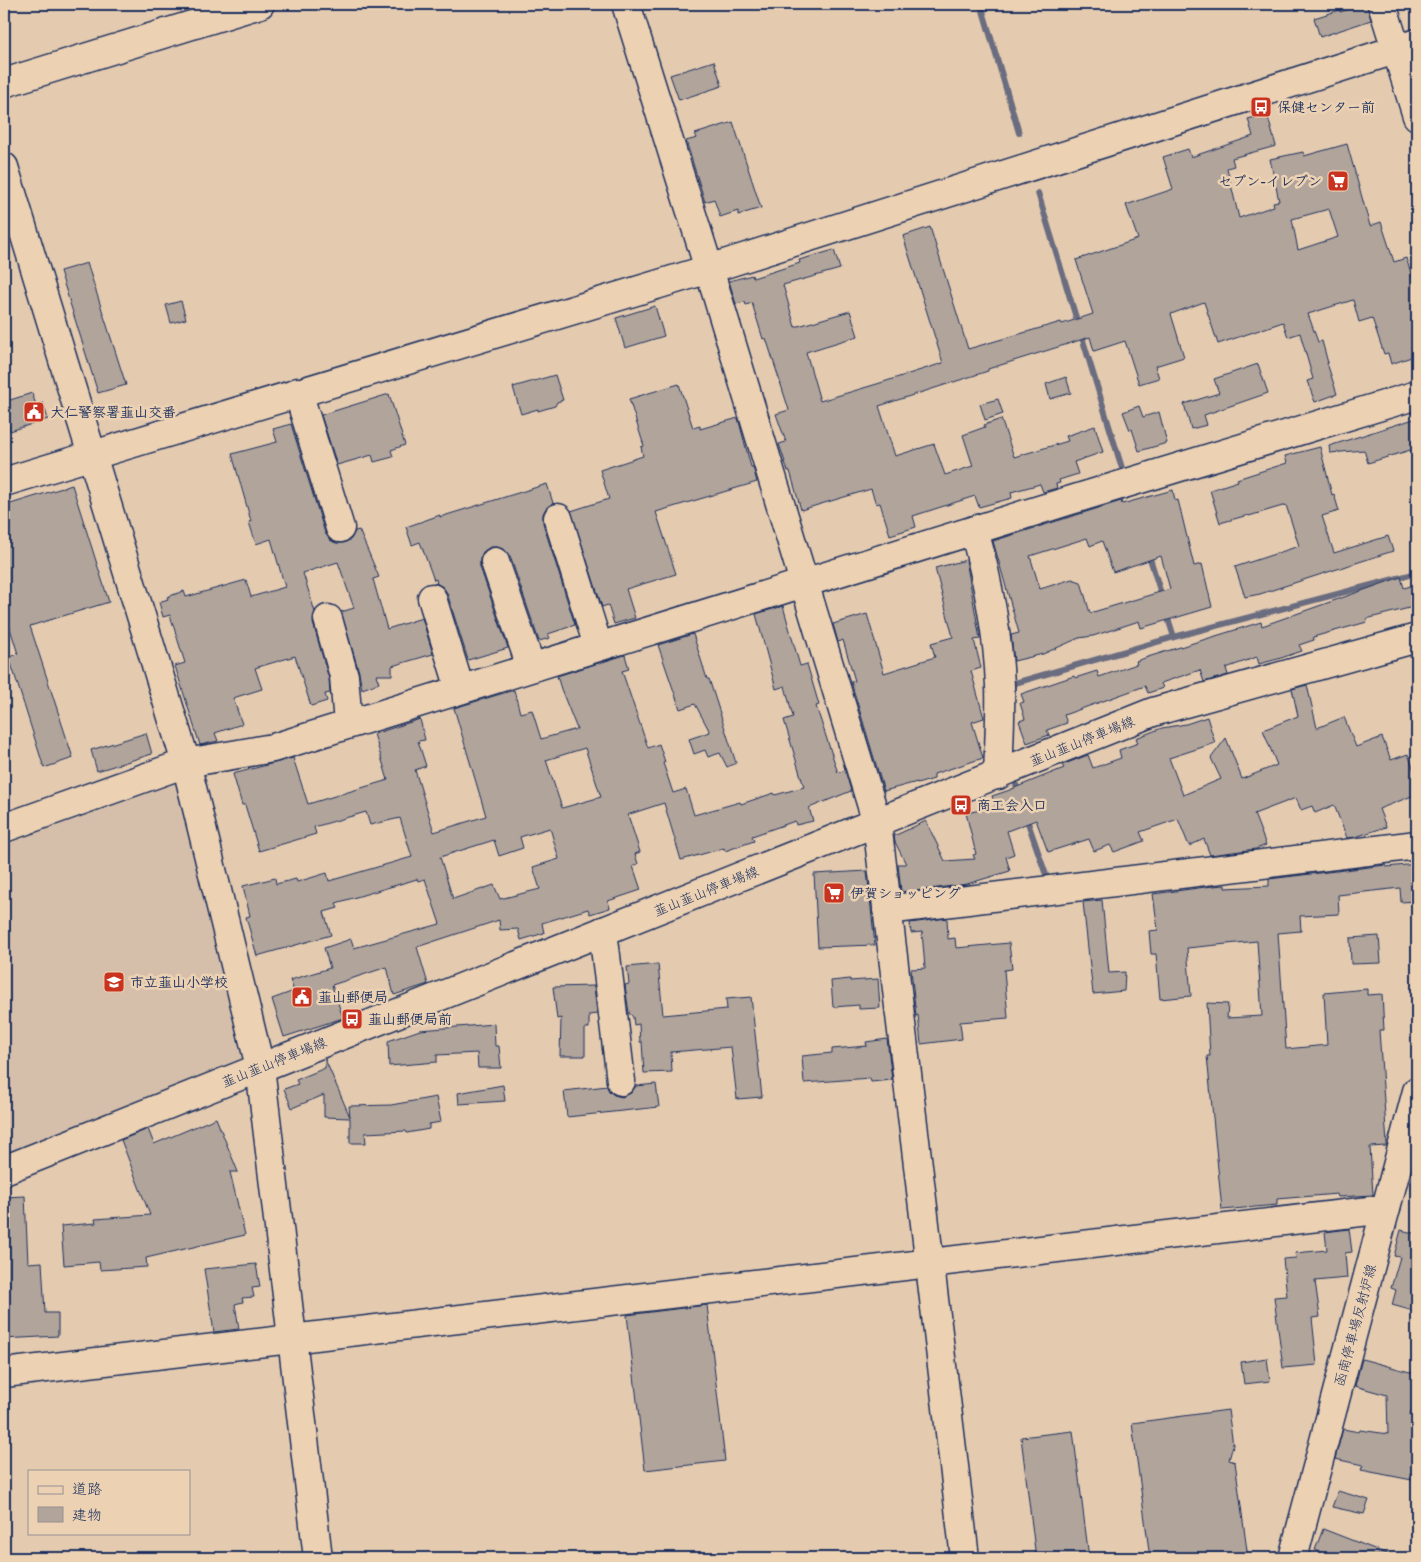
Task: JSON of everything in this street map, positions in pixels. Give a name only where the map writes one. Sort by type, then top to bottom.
[{"type":"street","points":[[4,83],[260,4]]},
{"type":"street","points":[[626,4],[709,269],[877,823],[965,1558]]},
{"type":"street","points":[[1382,4],[1406,46],[1417,116]]},
{"type":"street","points":[[4,482],[709,269],[1406,46]]},
{"type":"street","points":[[4,167],[186,763],[260,1067],[318,1558]]},
{"type":"street","points":[[298,392],[340,528]]},
{"type":"street","points":[[4,828],[186,763],[273,748],[804,582],[1417,395]]},
{"type":"street","points":[[558,518],[598,646]]},
{"type":"street","points":[[974,530],[986,578],[997,642],[1001,715],[998,775]]},
{"type":"street","points":[[495,562],[531,667]]},
{"type":"street","points":[[432,598],[460,690]]},
{"type":"street","points":[[328,619],[344,676],[348,724]]},
{"type":"street","name":"韮山韮山停車場線","points":[[4,1170],[1153,712],[1417,638]]},
{"type":"street","points":[[887,910],[1417,845]]},
{"type":"street","points":[[603,932],[621,1081]]},
{"type":"street","name":"函南停車場反射炉線","points":[[1293,1558],[1417,1091]]},
{"type":"street","points":[[4,1373],[1386,1209]]},
{"type":"shaded area","name":"市立韮山小学校","points":[[161,772],[176,785],[242,1060],[4,1156],[4,826]]},
{"type":"building","points":[[1367,4],[1371,20],[1320,37],[1314,18]]},
{"type":"building","points":[[714,61],[722,86],[679,100],[670,75]]},
{"type":"building","points":[[1267,114],[1276,146],[1232,158],[1234,166],[1227,168],[1239,218],[1274,206],[1273,202],[1279,201],[1270,159],[1303,152],[1304,156],[1347,144],[1370,226],[1381,222],[1394,262],[1406,258],[1417,291],[1417,355],[1391,364],[1388,353],[1384,354],[1372,318],[1359,322],[1353,300],[1308,314],[1318,342],[1322,341],[1337,394],[1315,402],[1307,381],[1313,379],[1300,333],[1288,337],[1283,322],[1218,344],[1204,302],[1171,314],[1184,357],[1155,366],[1159,378],[1139,384],[1125,341],[1094,351],[1090,337],[879,406],[895,456],[934,444],[945,475],[973,466],[963,435],[1001,419],[1014,457],[1068,441],[1066,436],[1095,426],[1103,452],[1074,462],[1078,474],[1059,480],[1060,483],[1056,484],[1057,488],[1043,492],[1040,484],[1011,492],[1012,498],[979,507],[975,496],[913,516],[916,527],[890,535],[880,503],[876,504],[871,489],[801,510],[790,471],[788,471],[779,444],[786,442],[776,414],[789,410],[766,338],[763,339],[752,303],[746,305],[745,302],[736,304],[729,281],[752,275],[753,278],[800,263],[799,260],[834,250],[840,269],[783,285],[795,327],[850,311],[858,336],[806,352],[820,401],[877,384],[943,363],[903,236],[930,227],[968,349],[1093,314],[1076,260],[1138,239],[1126,205],[1173,189],[1163,157],[1188,149],[1191,157],[1253,136],[1248,119]],"holes":[[[1329,209],[1338,237],[1298,250],[1292,219]]]},
{"type":"building","points":[[733,122],[761,208],[738,215],[738,211],[720,217],[714,199],[705,202],[686,141],[697,138],[695,134]]},
{"type":"building","points":[[87,263],[126,385],[98,393],[60,271]]},
{"type":"building","points":[[181,301],[186,319],[171,323],[166,305]]},
{"type":"building","points":[[655,306],[664,336],[625,348],[616,318]]},
{"type":"building","points":[[1258,364],[1268,393],[1204,415],[1207,425],[1191,429],[1184,404],[1219,393],[1214,379]]},
{"type":"building","points":[[555,375],[563,400],[557,402],[555,406],[521,414],[513,387]]},
{"type":"building","points":[[1066,377],[1071,393],[1050,399],[1046,384]]},
{"type":"building","points":[[679,384],[693,428],[700,426],[700,429],[738,418],[757,482],[656,512],[676,574],[626,589],[635,618],[614,624],[608,605],[602,607],[571,511],[609,499],[600,470],[643,456],[641,447],[644,446],[629,399]]},
{"type":"building","points":[[32,393],[36,405],[43,403],[48,419],[10,431],[4,411],[4,402]]},
{"type":"building","points":[[389,394],[405,445],[391,450],[393,457],[374,462],[372,455],[337,465],[321,415]]},
{"type":"building","points":[[998,399],[1003,414],[985,420],[980,404]]},
{"type":"building","points":[[1139,406],[1143,417],[1159,412],[1167,443],[1139,451],[1132,429],[1130,430],[1123,412]]},
{"type":"building","points":[[1417,418],[1417,448],[1368,463],[1364,450],[1330,453],[1329,446]]},
{"type":"building","points":[[291,424],[325,533],[330,540],[336,543],[344,543],[351,539],[355,531],[359,530],[379,577],[373,579],[387,629],[422,618],[433,654],[392,666],[392,675],[376,675],[379,683],[362,689],[359,672],[341,612],[354,608],[338,562],[303,573],[315,612],[313,623],[329,679],[330,693],[325,694],[327,701],[311,706],[295,656],[255,668],[262,689],[233,698],[242,724],[215,733],[218,741],[200,745],[175,666],[185,663],[170,615],[163,617],[159,602],[184,591],[186,597],[246,580],[251,597],[285,587],[271,539],[256,544],[232,454],[277,442],[273,429]]},
{"type":"building","points":[[1320,447],[1332,495],[1334,494],[1339,511],[1322,516],[1334,553],[1388,536],[1393,551],[1260,594],[1245,597],[1235,567],[1299,546],[1286,505],[1220,523],[1210,490],[1287,463],[1285,456]]},
{"type":"building","points":[[547,484],[553,503],[546,508],[543,514],[543,523],[575,625],[548,634],[550,638],[539,641],[510,556],[505,550],[498,547],[490,547],[483,552],[480,559],[480,567],[508,648],[468,660],[447,593],[443,587],[437,584],[436,579],[434,580],[420,542],[412,545],[406,527],[440,515],[440,517]]},
{"type":"building","points":[[72,485],[109,602],[30,626],[73,758],[44,768],[9,657],[18,654],[4,609],[4,506]]},
{"type":"building","points":[[1173,490],[1175,501],[1178,500],[1194,566],[1202,564],[1212,607],[1141,628],[1139,621],[1093,636],[1079,638],[1043,654],[1014,661],[1011,635],[1019,633],[993,541],[1121,501],[1122,504]],"holes":[[[1087,538],[1090,546],[1102,541],[1113,572],[1161,556],[1170,589],[1090,613],[1081,582],[1072,579],[1040,589],[1030,556]]]},
{"type":"building","points":[[966,560],[980,639],[974,640],[981,668],[971,671],[984,718],[972,722],[983,758],[934,774],[934,779],[884,791],[851,682],[855,681],[843,640],[838,642],[833,624],[867,614],[884,673],[935,657],[931,643],[953,637],[935,568]]},
{"type":"building","points":[[1401,577],[1404,588],[1417,584],[1417,606],[1366,619],[1367,622],[1313,637],[1314,640],[1299,645],[1302,651],[1278,659],[1259,664],[1257,657],[1226,668],[1228,675],[1204,682],[1200,670],[1161,683],[1163,688],[1148,693],[1145,686],[1064,715],[1067,723],[1047,730],[1049,735],[1027,743],[1019,721],[1025,719],[1020,703],[1024,702],[1021,694],[1074,676],[1075,678],[1097,671],[1099,677],[1137,664],[1136,661],[1151,656],[1261,622],[1262,626]]},
{"type":"building","points":[[783,606],[800,666],[807,664],[819,705],[816,706],[838,773],[845,770],[851,791],[809,808],[813,821],[796,825],[795,821],[752,836],[754,841],[725,851],[724,848],[681,860],[664,803],[630,814],[628,815],[640,852],[635,854],[638,864],[633,866],[641,890],[608,901],[610,908],[590,914],[588,909],[542,923],[544,933],[521,940],[518,929],[500,930],[499,920],[417,947],[428,984],[394,995],[387,967],[332,985],[343,1018],[284,1037],[272,999],[294,991],[290,980],[330,968],[324,948],[351,939],[354,948],[440,924],[425,879],[418,881],[417,879],[336,903],[338,908],[324,912],[331,935],[257,956],[246,917],[250,916],[243,886],[275,878],[276,884],[296,879],[297,882],[327,873],[329,881],[412,857],[400,818],[370,825],[366,812],[314,827],[316,834],[259,851],[233,774],[293,758],[308,804],[388,780],[374,734],[420,719],[425,740],[418,741],[426,766],[415,770],[434,832],[486,816],[454,708],[514,690],[520,713],[532,710],[541,739],[577,729],[557,676],[625,655],[629,669],[622,671],[648,748],[659,744],[673,793],[686,789],[694,815],[740,802],[741,804],[774,793],[775,795],[804,787],[784,720],[793,717],[785,686],[776,689],[756,614]],"holes":[[[585,748],[601,797],[562,808],[546,760]],[[550,828],[559,859],[533,867],[540,889],[500,899],[494,885],[453,899],[440,857],[494,840],[499,856],[523,848],[520,837]]]},
{"type":"building","points":[[693,634],[736,763],[727,767],[720,753],[708,757],[705,750],[694,754],[689,739],[710,732],[695,704],[680,709],[658,645]]},
{"type":"building","points":[[1307,685],[1317,728],[1344,717],[1356,747],[1382,737],[1391,760],[1408,754],[1417,778],[1417,794],[1379,809],[1386,827],[1347,838],[1334,805],[1315,813],[1312,806],[1301,810],[1296,798],[1254,814],[1266,845],[1256,849],[1210,855],[1204,839],[1189,846],[1178,819],[1140,832],[1144,841],[1114,852],[1110,845],[1094,851],[1089,839],[1048,852],[1036,820],[1007,831],[1014,854],[1006,857],[1010,871],[967,884],[908,892],[901,891],[898,864],[906,864],[894,836],[926,821],[945,861],[975,859],[973,855],[976,854],[966,813],[996,807],[992,796],[1064,768],[1062,765],[1088,755],[1093,768],[1121,758],[1119,750],[1138,743],[1136,738],[1162,728],[1186,724],[1207,717],[1215,743],[1169,758],[1183,795],[1221,779],[1211,758],[1226,738],[1242,779],[1277,765],[1263,730],[1298,716],[1292,689]]},
{"type":"building","points":[[146,733],[152,754],[97,771],[91,750]]},
{"type":"building","points":[[1417,864],[1417,901],[1401,902],[1400,888],[1338,895],[1339,914],[1300,916],[1301,931],[1278,933],[1286,1049],[1327,1045],[1324,993],[1367,989],[1367,995],[1382,994],[1384,1030],[1379,1030],[1387,1144],[1386,1146],[1370,1147],[1373,1195],[1338,1197],[1337,1194],[1277,1199],[1277,1205],[1222,1210],[1207,1056],[1210,1056],[1207,1003],[1228,1004],[1227,1018],[1262,1016],[1257,941],[1187,948],[1191,996],[1160,999],[1156,954],[1151,954],[1149,931],[1158,930],[1153,894],[1225,885],[1225,888],[1269,886],[1269,879],[1386,865],[1386,867]]},
{"type":"building","points":[[867,871],[875,945],[818,947],[814,874]]},
{"type":"building","points":[[1102,900],[1109,973],[1125,972],[1124,991],[1093,994],[1083,902]]},
{"type":"building","points":[[947,918],[948,939],[955,938],[956,948],[1009,943],[1012,969],[1004,970],[1008,1018],[960,1022],[962,1039],[921,1044],[911,969],[925,968],[922,932],[911,933],[910,923]]},
{"type":"building","points":[[1379,936],[1381,963],[1351,964],[1350,938]]},
{"type":"building","points":[[658,964],[663,1015],[727,1009],[726,999],[751,997],[762,1097],[737,1099],[731,1047],[671,1052],[672,1072],[644,1073],[639,1024],[634,1025],[633,1017],[629,1013],[625,985],[629,984],[627,967]]},
{"type":"building","points":[[850,979],[850,981],[878,979],[880,1008],[859,1009],[859,1005],[833,1007],[831,981]]},
{"type":"building","points":[[594,986],[597,1014],[589,1015],[589,1028],[585,1028],[585,1056],[560,1056],[561,1018],[557,1019],[553,987]]},
{"type":"building","points":[[494,1024],[495,1046],[499,1046],[501,1068],[478,1068],[477,1053],[437,1055],[437,1062],[389,1066],[388,1041],[420,1030]]},
{"type":"building","points":[[887,1039],[892,1080],[871,1082],[870,1078],[804,1083],[802,1056],[832,1053],[832,1049],[867,1046],[866,1042]]},
{"type":"building","points":[[325,1059],[350,1117],[349,1106],[391,1105],[436,1097],[441,1122],[429,1124],[429,1129],[407,1133],[406,1131],[365,1133],[366,1143],[350,1143],[350,1118],[324,1117],[324,1095],[292,1108],[284,1089],[298,1084],[296,1080],[325,1068]]},
{"type":"building","points":[[656,1084],[659,1107],[567,1117],[564,1091],[607,1086],[614,1095],[622,1097],[631,1093],[636,1086]]},
{"type":"building","points":[[503,1085],[505,1101],[459,1104],[458,1093]]},
{"type":"building","points":[[216,1118],[238,1172],[230,1172],[245,1235],[146,1258],[147,1267],[100,1270],[99,1262],[64,1265],[61,1226],[96,1223],[95,1219],[150,1215],[121,1140],[148,1129],[154,1144]]},
{"type":"building","points":[[25,1196],[28,1263],[42,1262],[45,1313],[58,1313],[58,1336],[4,1339],[4,1197]]},
{"type":"building","points":[[1349,1229],[1352,1252],[1345,1253],[1347,1278],[1315,1281],[1320,1317],[1312,1318],[1317,1365],[1283,1368],[1274,1297],[1287,1296],[1283,1259],[1296,1258],[1295,1253],[1327,1250],[1325,1232]]},
{"type":"building","points":[[1401,1230],[1417,1234],[1417,1312],[1392,1305],[1396,1290],[1391,1288],[1400,1257],[1394,1256]]},
{"type":"building","points":[[256,1264],[260,1287],[252,1288],[254,1297],[242,1298],[243,1302],[235,1304],[239,1329],[214,1332],[204,1269]]},
{"type":"building","points":[[707,1305],[725,1461],[645,1470],[627,1315]]},
{"type":"building","points":[[1267,1358],[1270,1381],[1244,1384],[1241,1362]]},
{"type":"building","points":[[1362,1359],[1417,1374],[1417,1388],[1410,1415],[1417,1418],[1417,1481],[1361,1470],[1363,1465],[1335,1459],[1343,1429],[1388,1434],[1387,1395],[1355,1386]]},
{"type":"building","points":[[1228,1410],[1233,1445],[1229,1460],[1235,1462],[1248,1558],[1150,1558],[1132,1423]]},
{"type":"building","points":[[1073,1431],[1089,1558],[1036,1558],[1021,1437]]},
{"type":"building","points":[[1338,1491],[1369,1500],[1364,1514],[1332,1507]]},
{"type":"building","points":[[1323,1529],[1395,1558],[1336,1558],[1315,1550]]},
{"type":"waterway","points":[[981,4],[1019,133]]},
{"type":"waterway","points":[[1038,193],[1125,478]]},
{"type":"waterway","points":[[1148,552],[1163,600]]},
{"type":"waterway","points":[[1013,692],[1013,685],[1015,683],[1174,637],[1417,573]]},
{"type":"waterway","points":[[1166,612],[1174,637]]},
{"type":"waterway","points":[[1013,774],[1019,795]]},
{"type":"waterway","points":[[1026,817],[1046,875]]},
{"type":"place","name":"保健センター前","points":[[1261,107]]},
{"type":"place","name":"セブン-イレブン","points":[[1338,181]]},
{"type":"place","name":"大仁警察署韮山交番","points":[[34,412]]},
{"type":"place","name":"商工会入口","points":[[961,805]]},
{"type":"place","name":"伊賀ショッピング","points":[[834,893]]},
{"type":"place","name":"市立韮山小学校","points":[[114,982]]},
{"type":"place","name":"韮山郵便局","points":[[302,997]]},
{"type":"place","name":"韮山郵便局前","points":[[352,1019]]}]
